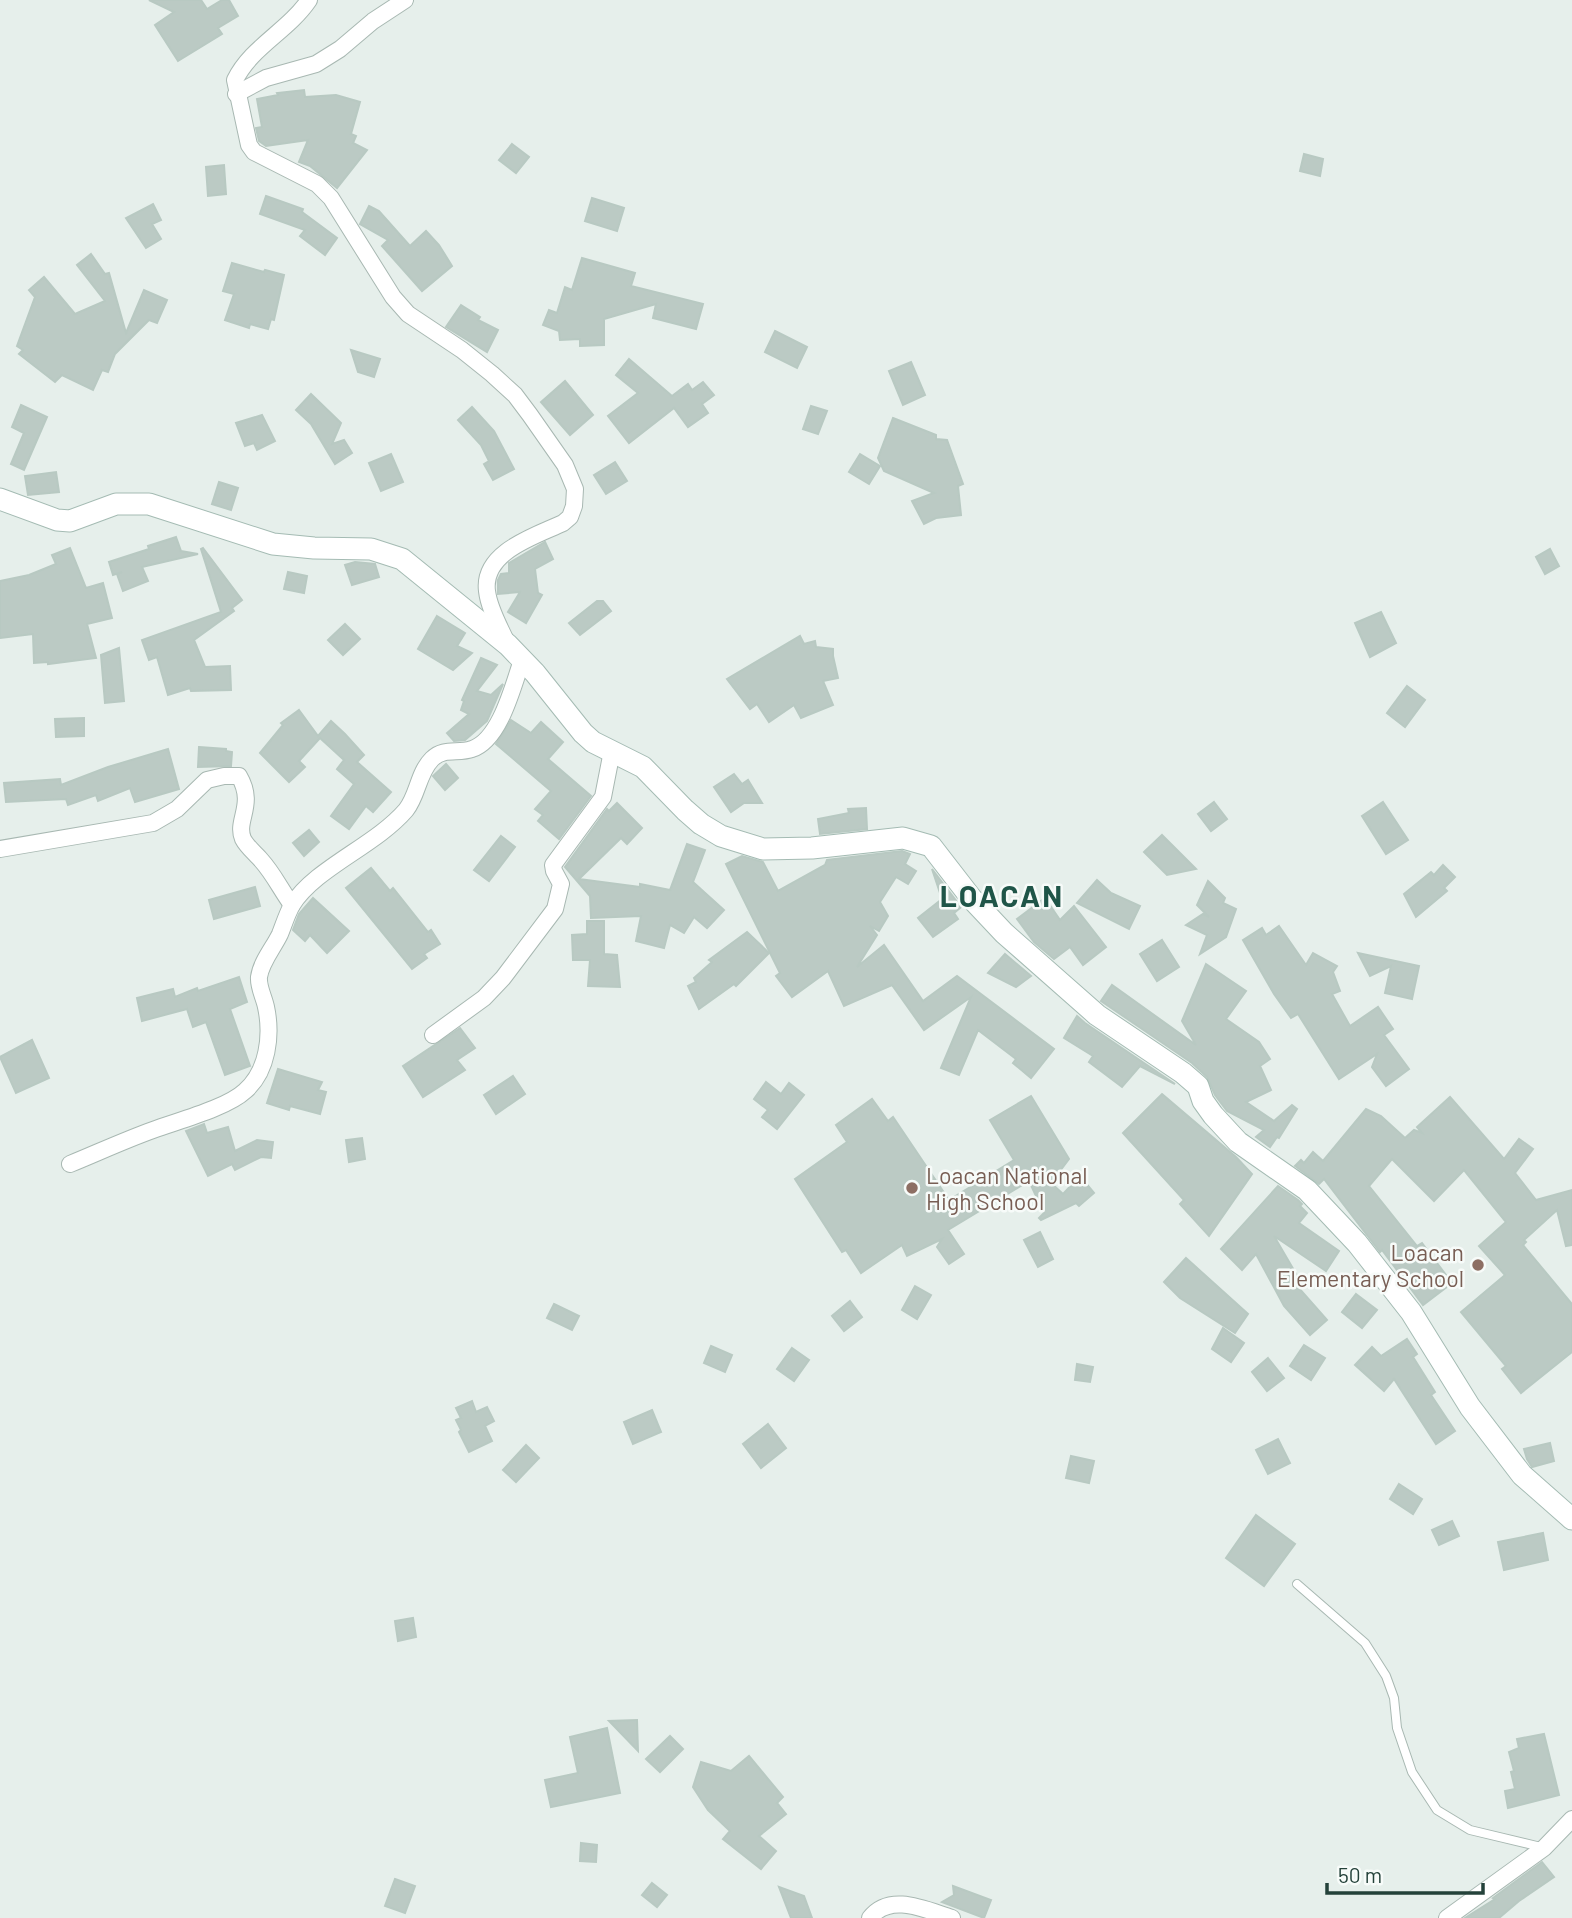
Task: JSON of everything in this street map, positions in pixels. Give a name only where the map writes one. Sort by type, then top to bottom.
[{"type":"street","points":[[69,1164],[197,1114],[246,1091],[262,1064],[270,1040],[267,1009],[259,978],[261,967],[281,933],[292,905],[304,890],[372,840],[406,810],[432,760],[449,750],[463,752],[484,743],[493,733],[503,712],[515,653],[488,598],[486,589],[490,570],[503,555],[563,523],[570,517],[574,506],[575,489],[565,465],[515,395],[462,350],[408,314],[393,297],[331,198],[317,184],[254,152],[249,145],[235,80],[246,60],[309,0]]},
{"type":"street","points":[[236,94],[266,78],[316,64],[340,50],[373,21],[405,0]]},
{"type":"street","points":[[0,499],[57,520],[71,521],[116,504],[149,504],[273,544],[372,550],[402,559],[515,653],[593,742],[643,767],[701,824],[721,836],[763,849],[812,848],[903,838],[932,846],[972,899],[1004,933],[1097,1015],[1183,1073],[1198,1086],[1203,1101],[1238,1142],[1307,1190],[1357,1243],[1412,1312],[1470,1406],[1522,1475],[1572,1519]]},
{"type":"street","points":[[433,1035],[484,998],[503,978],[555,909],[561,884],[553,865],[603,797],[612,751]]},
{"type":"street","points":[[0,849],[153,822],[177,809],[207,780],[239,776],[245,786],[247,808],[241,828],[243,840],[262,861],[292,905]]},
{"type":"street","points":[[1447,1918],[1544,1848],[1572,1819]]},
{"type":"street","points":[[870,1918],[875,1912],[894,1904],[916,1906],[952,1918]]},
{"type":"lane","points":[[1297,1584],[1366,1643],[1386,1676],[1394,1698],[1397,1728],[1412,1772],[1437,1810],[1470,1830],[1544,1848]]},
{"type":"building","points":[[149,0],[201,0],[207,9],[222,0],[229,0],[238,16],[218,28],[222,34],[178,61],[155,25],[174,12]]},
{"type":"building","points":[[304,90],[305,97],[336,95],[360,102],[351,134],[356,136],[353,143],[367,150],[337,188],[310,166],[299,162],[308,140],[266,146],[259,141],[256,128],[262,127],[257,99],[278,95],[277,93]]},
{"type":"building","points":[[512,144],[529,157],[516,173],[499,160]]},
{"type":"building","points":[[1304,154],[1323,159],[1320,176],[1300,171]]},
{"type":"building","points":[[224,165],[226,194],[208,196],[206,167]]},
{"type":"building","points":[[266,196],[303,209],[302,212],[337,238],[325,255],[300,236],[305,230],[260,214]]},
{"type":"building","points":[[592,198],[624,208],[617,231],[585,221]]},
{"type":"building","points":[[153,204],[161,220],[152,224],[161,239],[146,248],[126,218]]},
{"type":"building","points":[[369,206],[379,211],[410,246],[426,231],[452,266],[422,291],[382,246],[388,240],[360,224]]},
{"type":"building","points":[[91,254],[105,274],[109,273],[126,333],[144,290],[167,300],[157,323],[149,320],[115,354],[108,372],[102,370],[93,390],[62,375],[55,382],[19,354],[23,350],[17,346],[35,297],[29,290],[44,277],[75,314],[105,301],[77,265]]},
{"type":"building","points":[[582,258],[635,273],[631,286],[703,304],[696,329],[653,318],[656,304],[604,319],[604,345],[580,346],[580,339],[560,340],[559,331],[543,325],[549,310],[557,313],[565,287],[572,290]]},
{"type":"building","points":[[232,263],[284,275],[274,320],[271,319],[268,329],[250,324],[249,328],[225,320],[234,294],[223,291]]},
{"type":"building","points":[[461,305],[480,317],[478,320],[498,330],[487,352],[446,327]]},
{"type":"building","points":[[775,331],[807,347],[797,368],[765,352]]},
{"type":"building","points":[[351,350],[380,359],[374,377],[358,372]]},
{"type":"building","points":[[629,359],[672,396],[688,384],[692,390],[703,382],[714,395],[702,404],[708,413],[688,427],[674,408],[629,443],[608,416],[638,393],[616,375]]},
{"type":"building","points":[[911,362],[925,395],[903,405],[889,371]]},
{"type":"building","points":[[565,381],[593,415],[570,435],[541,402]]},
{"type":"building","points":[[311,394],[341,423],[332,444],[344,440],[352,453],[335,464],[311,424],[296,410]]},
{"type":"building","points":[[21,405],[47,417],[24,470],[11,464],[24,433],[12,427]]},
{"type":"building","points":[[811,406],[827,411],[818,434],[803,429]]},
{"type":"building","points":[[472,407],[494,431],[514,469],[493,480],[484,464],[489,461],[481,445],[458,420]]},
{"type":"building","points":[[262,415],[275,441],[257,450],[254,443],[245,446],[236,423]]},
{"type":"building","points":[[893,418],[936,435],[936,439],[947,440],[963,484],[958,486],[961,515],[936,518],[924,524],[912,501],[934,493],[884,471],[878,458]]},
{"type":"building","points":[[391,454],[403,482],[381,491],[369,463]]},
{"type":"building","points":[[860,454],[880,466],[869,484],[849,472]]},
{"type":"building","points":[[615,462],[627,481],[606,494],[594,475]]},
{"type":"building","points":[[56,472],[59,492],[28,495],[25,476]]},
{"type":"building","points":[[219,482],[238,488],[231,510],[212,504]]},
{"type":"building","points":[[176,537],[181,551],[198,554],[142,567],[148,581],[123,591],[117,574],[122,572],[113,575],[109,562]]},
{"type":"building","points":[[545,542],[553,559],[535,569],[538,593],[542,595],[526,623],[508,612],[520,592],[498,594],[498,580],[501,574],[509,573],[509,563]]},
{"type":"building","points":[[70,548],[86,588],[103,583],[112,618],[87,624],[96,658],[48,664],[34,663],[33,634],[0,638],[0,581],[29,575],[56,564],[52,555]]},
{"type":"building","points":[[203,548],[242,600],[232,608],[234,611],[194,640],[205,667],[230,666],[231,690],[191,691],[190,688],[168,695],[157,657],[149,660],[142,640],[221,612],[201,549]]},
{"type":"building","points":[[1550,549],[1559,566],[1545,574],[1536,557]]},
{"type":"building","points":[[355,562],[375,564],[379,577],[352,585],[345,565]]},
{"type":"building","points":[[288,572],[307,576],[304,593],[284,589]]},
{"type":"building","points":[[597,601],[603,601],[611,611],[580,635],[569,623]]},
{"type":"building","points":[[1381,612],[1396,643],[1370,657],[1355,623]]},
{"type":"building","points":[[437,616],[465,633],[457,646],[472,653],[453,670],[418,649]]},
{"type":"building","points":[[345,624],[360,639],[343,655],[328,640]]},
{"type":"building","points":[[800,636],[804,644],[815,641],[816,647],[833,649],[838,678],[823,681],[833,705],[801,718],[794,705],[769,722],[757,704],[750,709],[727,679]]},
{"type":"building","points":[[119,648],[124,701],[105,703],[101,655]]},
{"type":"building","points":[[481,658],[497,665],[477,691],[491,695],[503,684],[487,721],[465,740],[454,741],[447,733],[469,714],[461,710],[462,700]]},
{"type":"building","points":[[1407,686],[1425,700],[1405,727],[1387,713]]},
{"type":"building","points":[[299,710],[318,736],[331,721],[364,755],[357,762],[391,792],[373,812],[366,806],[349,829],[331,816],[354,784],[337,769],[344,760],[320,738],[299,761],[305,767],[289,782],[260,753],[283,725],[281,723]]},
{"type":"building","points":[[84,718],[84,736],[56,737],[55,719]]},
{"type":"building","points":[[511,720],[531,733],[541,722],[563,742],[548,759],[591,796],[559,839],[538,821],[543,815],[535,809],[551,791],[496,744]]},
{"type":"building","points":[[199,747],[232,752],[231,766],[198,767]]},
{"type":"building","points":[[168,749],[179,789],[135,802],[130,788],[98,801],[96,795],[68,805],[66,799],[6,802],[4,783],[60,779],[61,785]]},
{"type":"building","points":[[446,764],[458,778],[445,790],[433,776]]},
{"type":"building","points":[[734,774],[742,784],[748,780],[762,803],[744,803],[731,812],[714,787]]},
{"type":"building","points":[[1214,802],[1227,819],[1211,831],[1198,814]]},
{"type":"building","points":[[1383,802],[1408,840],[1386,854],[1362,816]]},
{"type":"building","points":[[617,803],[642,828],[627,844],[621,838],[579,879],[640,887],[640,884],[670,890],[687,844],[705,850],[693,882],[724,910],[707,928],[694,917],[684,933],[670,925],[664,948],[636,941],[641,916],[591,918],[590,896],[565,867],[607,809],[609,811]]},
{"type":"building","points":[[866,808],[867,829],[820,834],[818,819],[849,813],[848,809]]},
{"type":"building","points":[[309,830],[319,842],[304,856],[293,843]]},
{"type":"building","points":[[1162,835],[1196,869],[1167,875],[1144,852]]},
{"type":"building","points":[[501,836],[515,847],[489,881],[474,870]]},
{"type":"building","points":[[902,851],[910,854],[905,864],[916,871],[908,884],[896,877],[880,902],[888,916],[879,931],[870,926],[877,935],[857,967],[884,945],[923,1001],[957,976],[1054,1049],[1031,1078],[1013,1063],[1016,1059],[978,1030],[959,1075],[941,1068],[971,997],[924,1030],[892,985],[844,1006],[828,971],[792,997],[776,976],[780,973],[726,864],[742,856],[763,862],[778,891],[825,865],[827,860]]},
{"type":"building","points":[[1443,865],[1455,877],[1444,888],[1447,891],[1416,917],[1404,894],[1431,872],[1434,875]]},
{"type":"building","points":[[371,868],[390,891],[393,888],[428,932],[431,930],[440,944],[424,954],[427,958],[412,969],[346,888]]},
{"type":"building","points":[[932,869],[961,907],[954,913],[958,919],[933,937],[918,918],[942,899]]},
{"type":"building","points":[[1097,880],[1111,893],[1140,906],[1129,929],[1077,903]]},
{"type":"building","points":[[1208,881],[1225,898],[1223,903],[1236,909],[1226,937],[1200,954],[1207,935],[1186,925],[1203,914],[1209,917],[1197,905]]},
{"type":"building","points":[[255,887],[260,906],[214,919],[209,900]]},
{"type":"building","points":[[313,898],[349,931],[327,953],[310,935],[305,941],[293,930],[299,914]]},
{"type":"building","points":[[1045,898],[1060,920],[1074,906],[1106,947],[1083,965],[1070,947],[1054,959],[1034,942],[1017,919]]},
{"type":"building","points":[[587,921],[604,921],[604,954],[617,955],[620,987],[588,986],[590,960],[573,960],[572,935],[587,934]]},
{"type":"building","points":[[1279,926],[1306,965],[1313,953],[1337,966],[1333,972],[1340,991],[1332,994],[1350,1026],[1378,1007],[1393,1029],[1384,1035],[1409,1069],[1386,1086],[1372,1067],[1377,1054],[1339,1079],[1298,1014],[1291,1018],[1274,994],[1243,940],[1262,928],[1266,935]]},
{"type":"building","points":[[747,932],[769,953],[736,986],[734,984],[699,1009],[688,986],[696,982],[694,978],[712,962],[709,960]]},
{"type":"building","points":[[1162,940],[1179,967],[1157,981],[1140,954]]},
{"type":"building","points":[[1358,953],[1419,966],[1412,999],[1385,993],[1391,966],[1370,976]]},
{"type":"building","points":[[1005,954],[1031,976],[1016,987],[988,973]]},
{"type":"building","points":[[1206,964],[1246,991],[1226,1019],[1259,1042],[1270,1059],[1260,1066],[1271,1090],[1246,1102],[1274,1121],[1292,1105],[1297,1109],[1279,1138],[1277,1137],[1270,1147],[1256,1137],[1264,1130],[1227,1111],[1215,1095],[1207,1077],[1192,1063],[1101,1001],[1112,985],[1196,1045],[1182,1021]]},
{"type":"building","points":[[239,977],[247,1002],[230,1009],[250,1066],[225,1075],[206,1022],[193,1027],[187,1009],[142,1021],[137,998],[173,989],[175,997]]},
{"type":"building","points":[[1077,1016],[1175,1084],[1140,1066],[1122,1087],[1089,1062],[1093,1056],[1064,1038]]},
{"type":"building","points":[[460,1028],[475,1048],[457,1060],[465,1070],[423,1097],[403,1066]]},
{"type":"building","points":[[32,1040],[49,1078],[16,1093],[0,1057]]},
{"type":"building","points":[[278,1069],[322,1082],[318,1090],[326,1092],[320,1114],[290,1106],[289,1110],[267,1103]]},
{"type":"building","points":[[513,1076],[525,1094],[496,1114],[484,1095]]},
{"type":"building","points":[[766,1082],[781,1094],[789,1083],[804,1095],[777,1129],[762,1117],[768,1110],[754,1099]]},
{"type":"building","points":[[1162,1094],[1252,1174],[1209,1236],[1180,1204],[1184,1200],[1123,1133]]},
{"type":"building","points":[[1031,1096],[1069,1159],[1051,1183],[1063,1194],[1080,1176],[1094,1193],[1079,1206],[1076,1203],[1041,1220],[1039,1218],[1044,1213],[1029,1181],[948,1230],[964,1254],[949,1264],[937,1247],[942,1239],[907,1256],[902,1245],[861,1273],[846,1250],[842,1252],[795,1179],[847,1142],[836,1125],[872,1099],[888,1121],[893,1117],[949,1200],[1014,1160],[990,1120]]},
{"type":"building","points":[[1450,1097],[1504,1159],[1519,1139],[1533,1149],[1515,1173],[1536,1200],[1572,1190],[1572,1245],[1566,1246],[1557,1210],[1524,1240],[1526,1242],[1523,1245],[1572,1304],[1572,1352],[1521,1393],[1502,1369],[1506,1366],[1461,1312],[1505,1275],[1479,1246],[1506,1222],[1464,1170],[1434,1201],[1392,1159],[1369,1186],[1417,1246],[1422,1243],[1452,1283],[1423,1305],[1324,1179],[1319,1184],[1295,1166],[1301,1160],[1304,1163],[1313,1152],[1323,1161],[1366,1109],[1381,1116],[1405,1138],[1414,1130],[1422,1133],[1417,1127]]},
{"type":"building","points":[[204,1124],[207,1133],[228,1127],[235,1151],[257,1140],[273,1142],[271,1158],[261,1157],[235,1170],[232,1164],[208,1176],[186,1131]]},
{"type":"building","points":[[362,1138],[365,1159],[349,1162],[346,1140]]},
{"type":"building","points":[[1278,1186],[1302,1204],[1300,1206],[1307,1213],[1299,1223],[1339,1251],[1326,1271],[1274,1236],[1302,1284],[1297,1286],[1327,1320],[1310,1335],[1284,1306],[1256,1254],[1242,1270],[1221,1249]]},
{"type":"building","points":[[1040,1232],[1053,1259],[1038,1267],[1024,1240]]},
{"type":"building","points":[[1186,1258],[1248,1314],[1235,1333],[1180,1298],[1164,1282]]},
{"type":"building","points":[[915,1286],[931,1295],[917,1319],[902,1310]]},
{"type":"building","points":[[1356,1294],[1377,1310],[1362,1328],[1342,1312]]},
{"type":"building","points":[[850,1301],[862,1317],[844,1331],[832,1316]]},
{"type":"building","points":[[554,1304],[579,1316],[572,1330],[547,1318]]},
{"type":"building","points":[[1223,1328],[1244,1343],[1231,1362],[1212,1349]]},
{"type":"building","points":[[1407,1339],[1417,1354],[1413,1357],[1435,1392],[1431,1395],[1455,1431],[1436,1444],[1394,1379],[1384,1391],[1355,1365],[1372,1347],[1381,1356]]},
{"type":"building","points":[[1304,1345],[1325,1358],[1311,1380],[1290,1366]]},
{"type":"building","points":[[711,1346],[732,1355],[725,1372],[704,1363]]},
{"type":"building","points":[[792,1348],[809,1360],[794,1381],[777,1369]]},
{"type":"building","points":[[1268,1358],[1284,1378],[1267,1391],[1252,1372]]},
{"type":"building","points":[[1077,1364],[1093,1367],[1090,1382],[1075,1380]]},
{"type":"building","points":[[472,1401],[476,1412],[487,1407],[494,1421],[485,1426],[492,1441],[469,1452],[459,1432],[461,1430],[456,1420],[461,1418],[456,1408]]},
{"type":"building","points":[[652,1410],[661,1432],[633,1444],[624,1422]]},
{"type":"building","points":[[768,1424],[786,1448],[761,1468],[743,1444]]},
{"type":"building","points":[[1278,1439],[1290,1463],[1268,1474],[1256,1450]]},
{"type":"building","points":[[1550,1443],[1554,1461],[1532,1467],[1524,1449]]},
{"type":"building","points":[[526,1445],[539,1458],[516,1482],[503,1470]]},
{"type":"building","points":[[1071,1456],[1094,1461],[1089,1483],[1066,1478]]},
{"type":"building","points":[[1399,1484],[1422,1499],[1413,1514],[1390,1499]]},
{"type":"building","points":[[1256,1515],[1295,1544],[1264,1586],[1226,1558]]},
{"type":"building","points":[[1452,1521],[1459,1536],[1439,1545],[1432,1530]]},
{"type":"building","points":[[1543,1533],[1548,1560],[1504,1570],[1498,1542]]},
{"type":"building","points":[[413,1618],[416,1637],[398,1641],[395,1621]]},
{"type":"building","points":[[637,1720],[638,1751],[609,1721]]},
{"type":"building","points":[[607,1728],[620,1793],[551,1807],[545,1780],[578,1773],[570,1737]]},
{"type":"building","points":[[1544,1734],[1559,1795],[1508,1808],[1505,1791],[1515,1789],[1509,1752],[1519,1748],[1517,1739]]},
{"type":"building","points":[[670,1736],[683,1749],[660,1772],[646,1759]]},
{"type":"building","points":[[749,1756],[783,1797],[777,1803],[786,1814],[759,1836],[776,1851],[761,1869],[723,1839],[730,1831],[708,1810],[693,1787],[701,1762],[731,1771]]},
{"type":"building","points":[[581,1843],[597,1845],[596,1862],[580,1861]]},
{"type":"building","points":[[1542,1862],[1554,1877],[1499,1918],[1465,1918],[1495,1899],[1493,1898]]},
{"type":"building","points":[[395,1879],[415,1886],[405,1913],[385,1906]]},
{"type":"building","points":[[652,1883],[667,1895],[657,1907],[642,1895]]},
{"type":"building","points":[[953,1886],[991,1900],[984,1918],[942,1902],[954,1895]]},
{"type":"building","points":[[779,1887],[804,1896],[812,1918],[791,1918]]},
{"type":"place","name":"Loacan National High School","points":[[912,1188]]},
{"type":"place","name":"Loacan Elementary School","points":[[1478,1265]]},
{"type":"district","name":"LOACAN","points":[[1002,895]]}]
